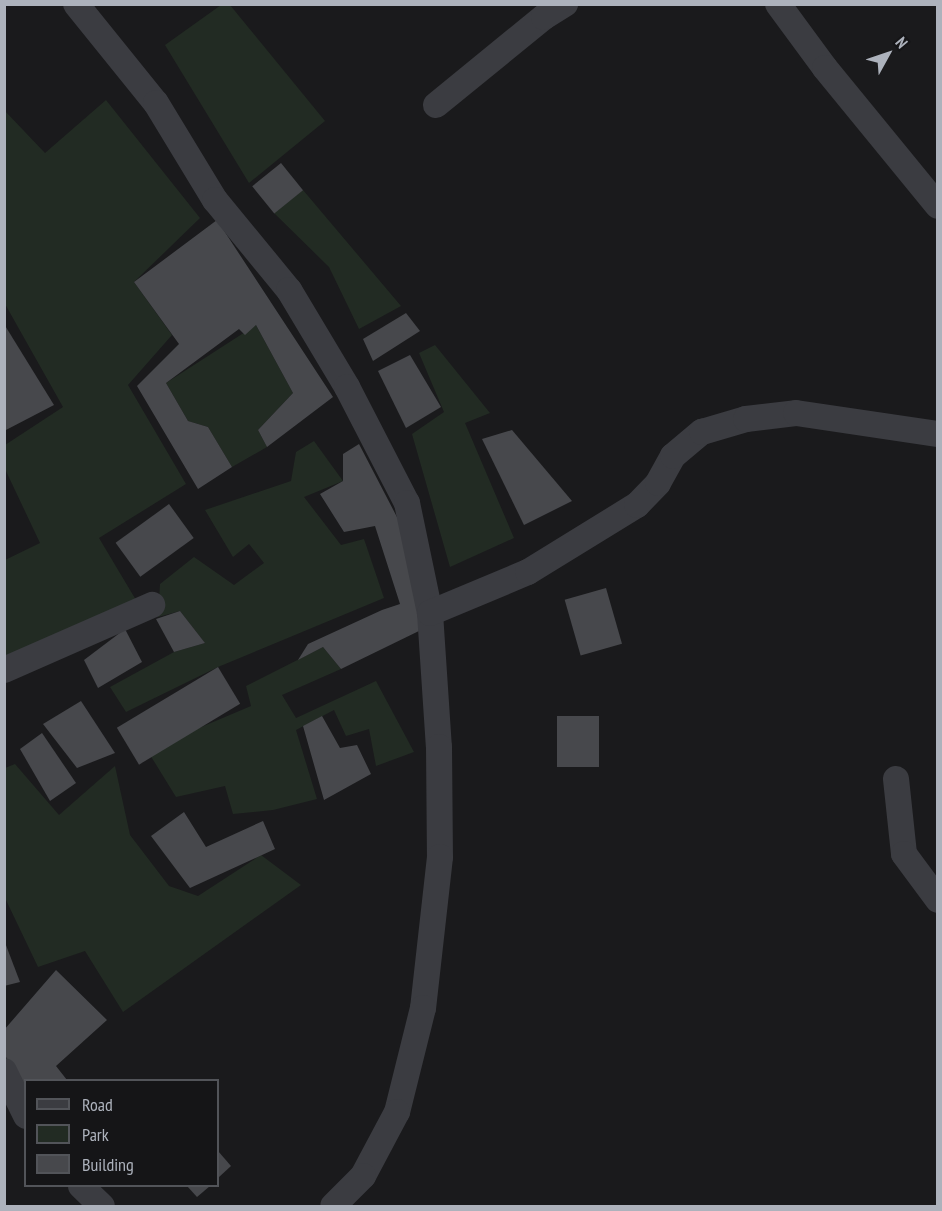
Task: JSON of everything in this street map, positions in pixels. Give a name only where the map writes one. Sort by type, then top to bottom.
[{"type":"street","points":[[76,4],[156,103],[215,200],[289,290],[347,387],[407,503],[430,613],[439,747],[441,857],[423,1008],[397,1112],[363,1176],[333,1206]]},
{"type":"street","points":[[436,105],[544,17],[565,4]]},
{"type":"street","points":[[778,4],[833,77],[938,206]]},
{"type":"street","points":[[430,613],[528,572],[637,506],[658,483],[673,456],[702,432],[746,419],[796,414],[938,435]]},
{"type":"street","points":[[4,670],[152,605]]},
{"type":"street","points":[[896,779],[904,854],[938,900]]},
{"type":"street","points":[[4,1071],[24,1112]]},
{"type":"street","points":[[83,1187],[102,1206]]},
{"type":"green space","points":[[221,5],[230,5],[325,121],[249,183],[165,45]]},
{"type":"green space","points":[[106,100],[200,218],[134,282],[172,335],[128,385],[186,484],[99,538],[136,600],[5,658],[5,560],[40,543],[5,469],[5,445],[63,407],[5,304],[5,111],[45,153]]},
{"type":"green space","points":[[303,190],[401,306],[359,329],[329,267],[274,213]]},
{"type":"green space","points":[[256,325],[293,393],[258,430],[267,447],[232,467],[208,427],[188,421],[166,383]]},
{"type":"green space","points":[[435,345],[490,413],[465,423],[514,538],[450,567],[412,434],[444,412],[419,353]]},
{"type":"green space","points":[[314,441],[343,481],[304,497],[341,545],[364,539],[384,598],[218,667],[126,712],[110,687],[174,652],[205,643],[180,611],[158,617],[160,584],[194,557],[234,585],[264,563],[249,544],[233,557],[205,510],[291,481],[296,452]]},
{"type":"green space","points":[[323,647],[341,669],[282,695],[296,718],[376,681],[414,752],[376,766],[369,729],[346,736],[334,710],[296,730],[317,799],[273,810],[233,814],[225,786],[176,797],[147,750],[251,706],[246,686]]},
{"type":"green space","points":[[15,764],[59,815],[115,766],[130,835],[169,886],[198,896],[261,855],[301,885],[123,1012],[85,951],[38,967],[5,898],[5,768]]},
{"type":"building","points":[[281,163],[303,190],[274,213],[252,186]]},
{"type":"building","points":[[217,220],[333,397],[267,447],[258,430],[293,393],[256,325],[245,335],[239,329],[166,383],[188,421],[208,427],[232,467],[198,489],[137,386],[179,344],[134,282]]},
{"type":"building","points":[[406,313],[420,331],[373,361],[363,339]]},
{"type":"building","points":[[4,324],[54,405],[4,431]]},
{"type":"building","points":[[410,355],[441,407],[406,428],[378,371]]},
{"type":"building","points":[[512,430],[572,501],[524,525],[482,439]]},
{"type":"building","points":[[359,444],[398,519],[421,630],[341,669],[323,647],[298,660],[308,644],[400,604],[375,526],[344,532],[320,494],[343,481],[343,454]]},
{"type":"building","points":[[169,504],[194,538],[140,577],[116,543]]},
{"type":"building","points":[[606,588],[622,644],[581,656],[565,600]]},
{"type":"building","points":[[180,611],[205,643],[174,652],[156,619]]},
{"type":"building","points":[[125,629],[142,662],[98,688],[84,660]]},
{"type":"building","points":[[218,667],[240,704],[139,765],[117,728]]},
{"type":"building","points":[[81,701],[115,753],[77,768],[43,724]]},
{"type":"building","points":[[322,716],[340,748],[357,745],[371,774],[324,800],[303,726]]},
{"type":"building","points":[[557,716],[599,716],[599,767],[557,767]]},
{"type":"building","points":[[42,733],[76,783],[50,801],[20,749]]},
{"type":"building","points":[[184,812],[206,847],[263,821],[275,849],[190,888],[151,836]]},
{"type":"building","points":[[4,940],[20,982],[4,986]]},
{"type":"building","points":[[56,970],[107,1020],[56,1066],[66,1079],[24,1079],[24,1093],[4,1053],[4,1030]]},
{"type":"building","points":[[219,1152],[231,1166],[219,1177]]},
{"type":"building","points":[[188,1187],[209,1187],[197,1197]]}]
